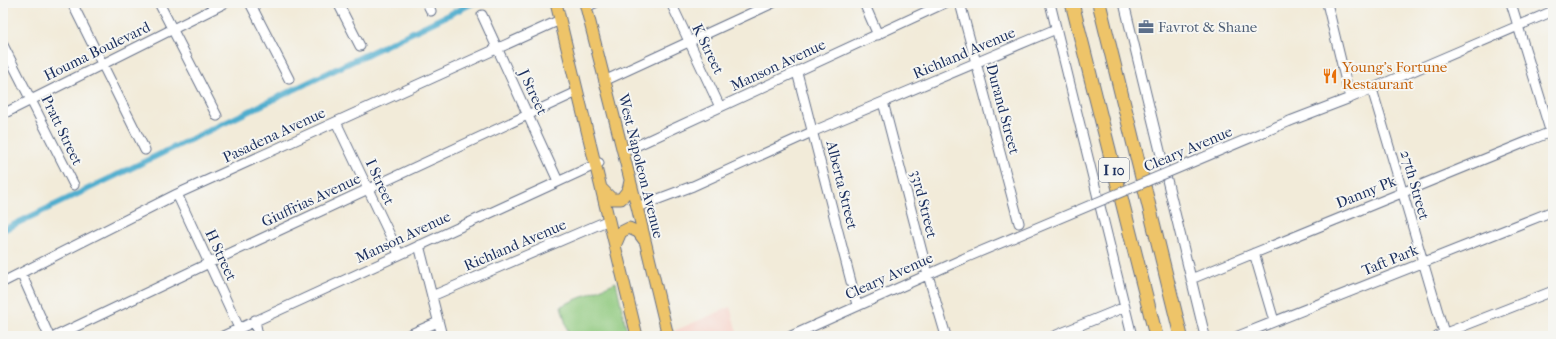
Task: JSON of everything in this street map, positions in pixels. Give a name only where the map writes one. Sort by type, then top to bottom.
[{"type":"highway","name":"I 10","points":[[1072,3],[1156,336]]},
{"type":"highway","name":"I 10","points":[[1099,3],[1181,336]]},
{"type":"main road","points":[[556,3],[577,92],[597,164],[601,188],[637,336]]},
{"type":"main road","name":"West Napoleon Avenue","points":[[588,4],[604,81],[630,179],[668,336]]},
{"type":"main road","points":[[601,188],[612,199],[621,199],[628,190],[630,179]]},
{"type":"main road","points":[[615,246],[621,232],[629,228],[638,232],[644,240]]},
{"type":"street","points":[[72,3],[145,150]]},
{"type":"street","points":[[159,3],[217,116]]},
{"type":"street","name":"Houma Boulevard","points":[[3,114],[225,3]]},
{"type":"street","points":[[250,3],[289,78]]},
{"type":"street","points":[[338,3],[360,46]]},
{"type":"street","name":"K Street","points":[[670,3],[720,107]]},
{"type":"street","points":[[604,81],[774,3]]},
{"type":"street","points":[[864,3],[878,35]]},
{"type":"street","name":"Manson Avenue","points":[[623,152],[945,3]]},
{"type":"street","name":"Durand Street","points":[[960,3],[1018,223]]},
{"type":"street","points":[[1050,3],[1132,336]]},
{"type":"street","points":[[1124,3],[1205,336]]},
{"type":"street","points":[[1327,3],[1350,98]]},
{"type":"street","points":[[1511,3],[1517,27],[1552,134]]},
{"type":"street","name":"Cleary Avenue","points":[[791,336],[965,258],[1290,121],[1372,89],[1553,11]]},
{"type":"street","name":"J Street","points":[[482,15],[558,182]]},
{"type":"street","name":"Pasadena Avenue","points":[[3,282],[177,194],[498,50],[560,20]]},
{"type":"street","name":"Richland Avenue","points":[[814,130],[1056,29]]},
{"type":"street","name":"Pratt Street","points":[[3,45],[74,185]]},
{"type":"street","name":"Alberta Street","points":[[797,72],[814,130],[858,305]]},
{"type":"street","name":"27th Street","points":[[1372,89],[1423,262],[1442,335]]},
{"type":"street","name":"Giuffrias Avenue","points":[[56,336],[209,263],[577,92]]},
{"type":"street","name":"33rd Street","points":[[883,102],[928,275],[946,336]]},
{"type":"street","name":"I Street","points":[[336,122],[399,254]]},
{"type":"street","points":[[637,207],[693,186],[814,130]]},
{"type":"street","name":"Danny Pk","points":[[1192,279],[1402,192],[1552,134]]},
{"type":"street","name":"Manson Avenue","points":[[224,336],[254,320],[597,164]]},
{"type":"street","name":"H Street","points":[[177,194],[239,328]]},
{"type":"street","name":"Taft Park","points":[[1238,336],[1553,211]]},
{"type":"street","name":"Richland Avenue","points":[[432,296],[609,220]]},
{"type":"street","points":[[419,245],[442,336]]},
{"type":"street","points":[[1254,253],[1274,321]]},
{"type":"street","points":[[21,273],[49,336]]},
{"type":"street","points":[[1442,335],[1553,291]]},
{"type":"street","points":[[1054,336],[1125,307]]},
{"type":"street","points":[[254,320],[258,336]]},
{"type":"street","points":[[406,336],[438,322]]},
{"type":"shaded area","points":[[730,307],[738,336],[676,336],[674,331]]},
{"type":"green space","points":[[616,282],[628,336],[569,336],[561,306]]},
{"type":"waterway","points":[[3,230],[473,3]]},
{"type":"place","name":"Favrot & Shane","points":[[1146,27]]},
{"type":"place","name":"Young’s Fortune Restaurant","points":[[1330,76]]}]
